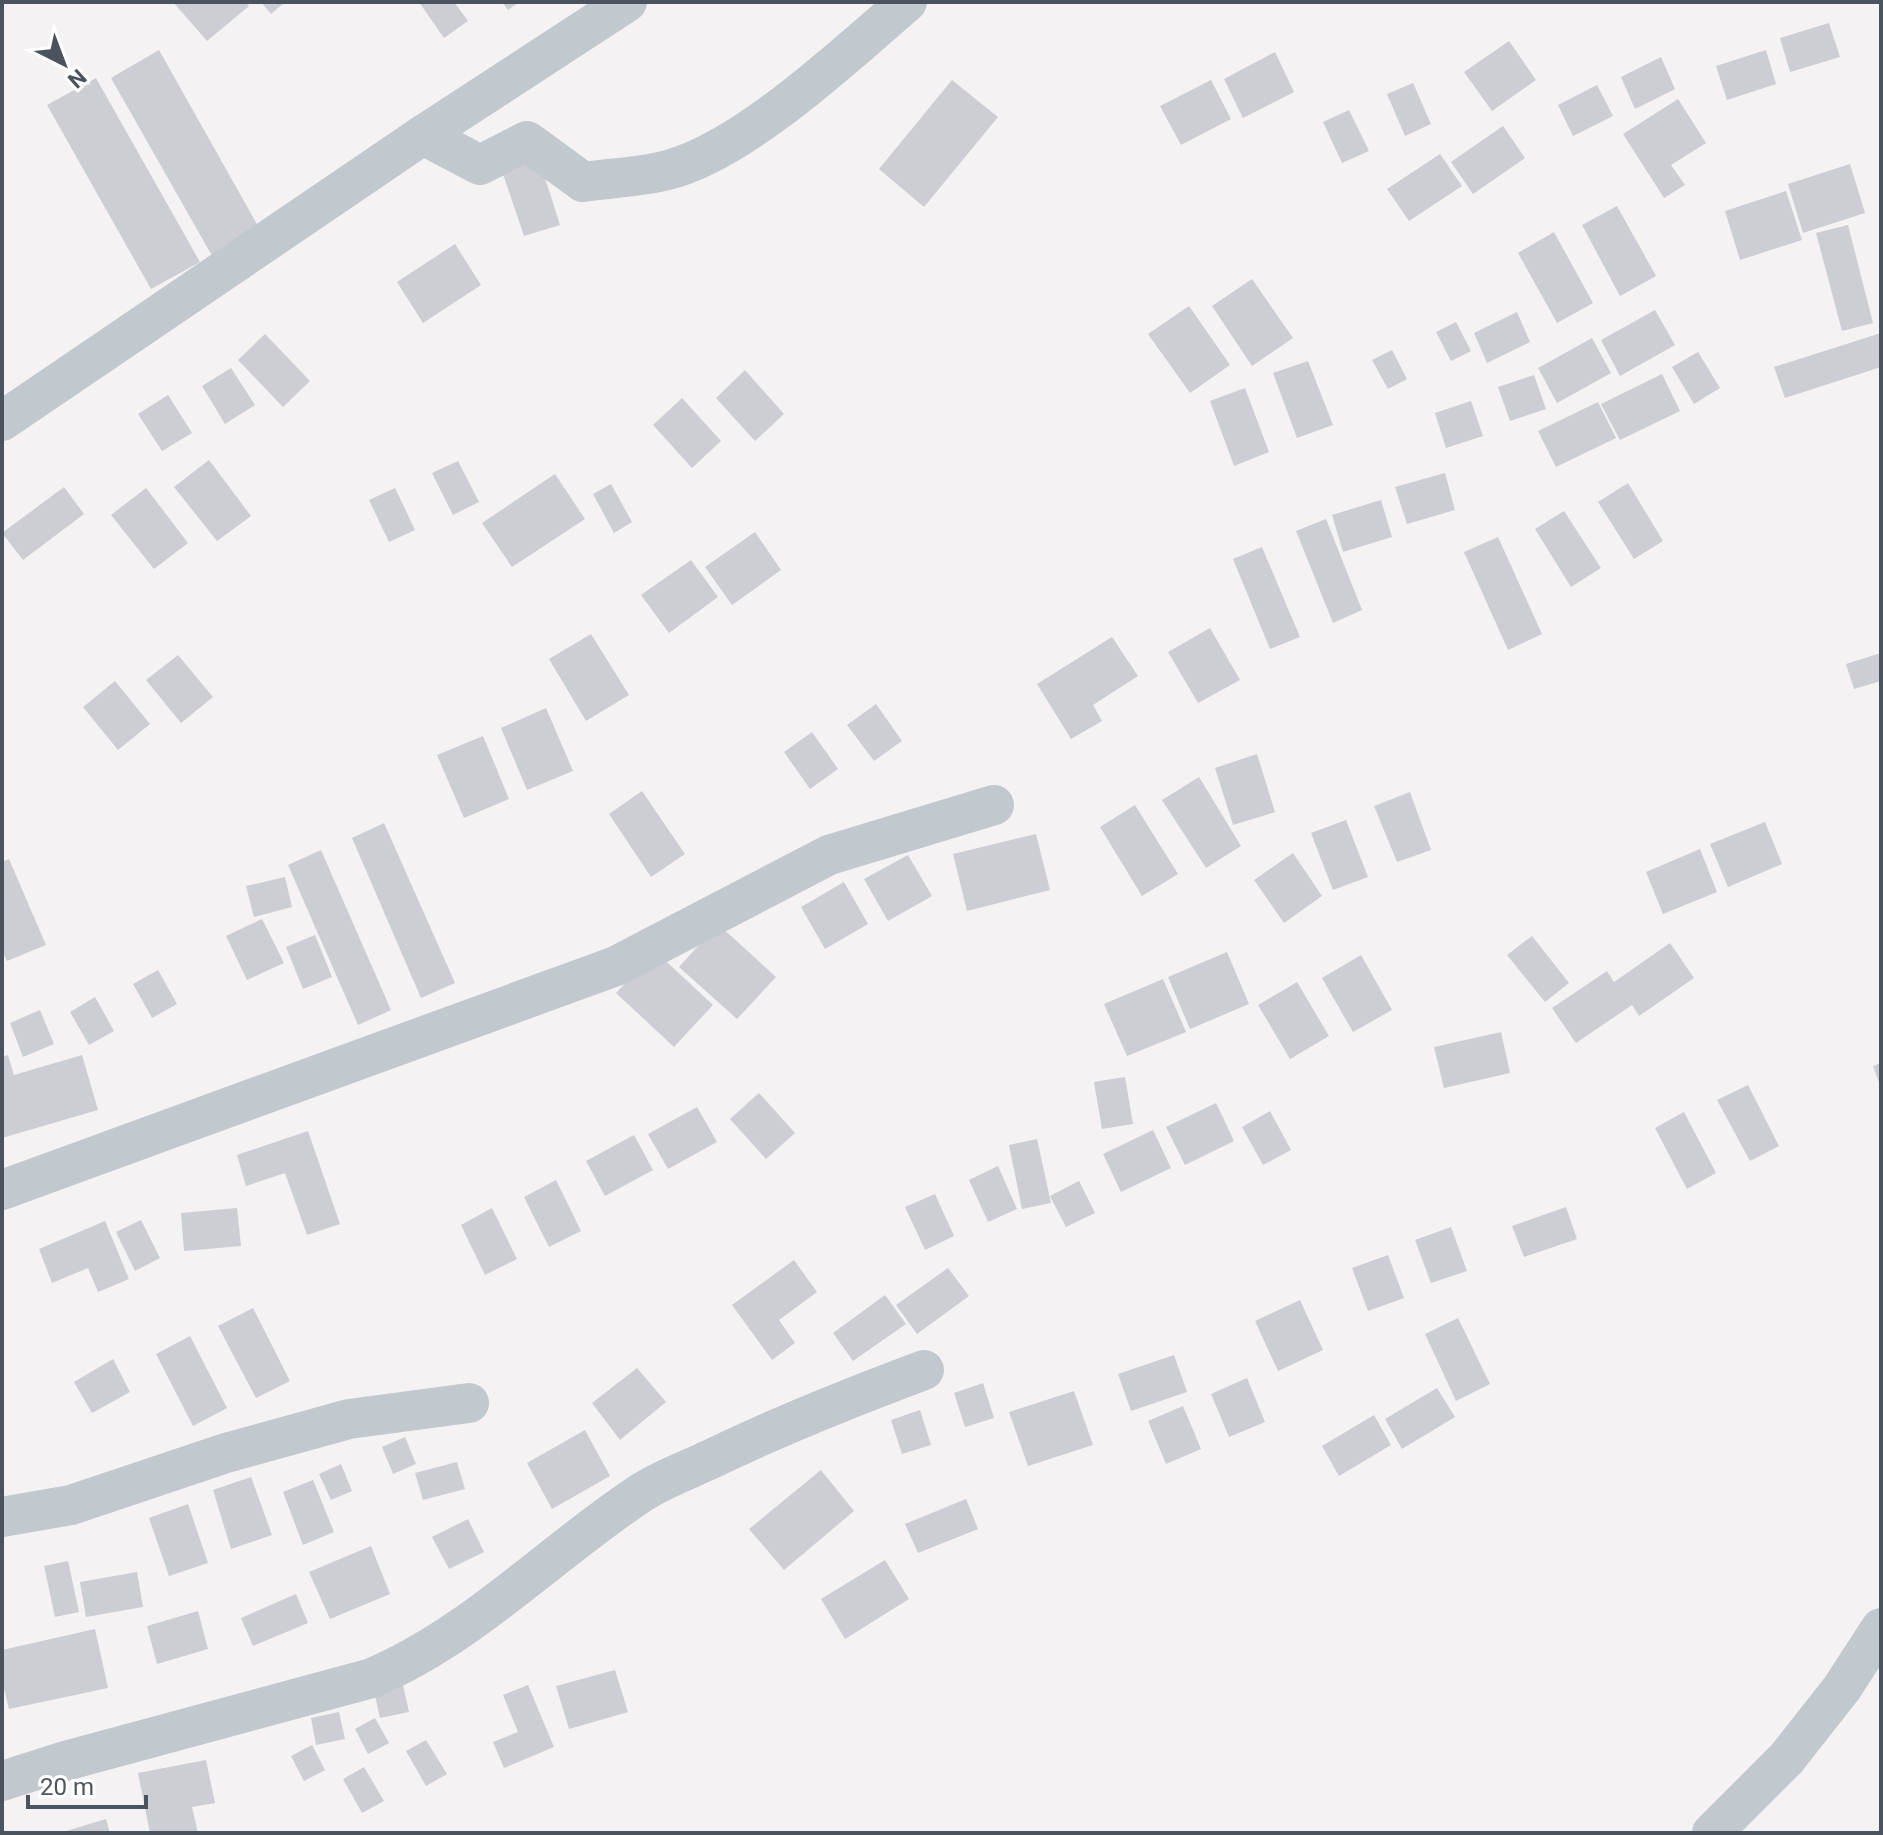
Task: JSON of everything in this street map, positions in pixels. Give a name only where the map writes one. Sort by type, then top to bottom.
[{"type":"street","points":[[2,421],[423,135],[627,2]]},
{"type":"street","points":[[423,135],[480,165],[527,141],[583,182],[669,169],[711,152],[785,104],[907,2]]},
{"type":"street","points":[[2,1190],[616,966],[829,855],[994,805]]},
{"type":"street","points":[[2,1781],[65,1761],[359,1682],[414,1661],[461,1631],[583,1533],[644,1491],[790,1421],[924,1370]]},
{"type":"street","points":[[2,1517],[71,1505],[226,1453],[349,1419],[469,1403]]},
{"type":"street","points":[[1712,1833],[1787,1758],[1842,1688],[1881,1628]]},
{"type":"building","points":[[173,2],[246,2],[249,6],[207,41]]},
{"type":"building","points":[[261,2],[285,2],[271,14]]},
{"type":"building","points":[[419,2],[454,2],[468,21],[444,38]]},
{"type":"building","points":[[502,2],[519,2],[508,10]]},
{"type":"building","points":[[1829,23],[1840,57],[1790,72],[1780,38]]},
{"type":"building","points":[[1509,41],[1536,80],[1492,111],[1464,72]]},
{"type":"building","points":[[159,50],[263,235],[215,261],[111,78]]},
{"type":"building","points":[[1766,50],[1776,84],[1727,100],[1716,66]]},
{"type":"building","points":[[1275,52],[1294,92],[1243,118],[1224,79]]},
{"type":"building","points":[[1661,57],[1675,89],[1635,109],[1621,77]]},
{"type":"building","points":[[96,78],[200,262],[151,289],[47,105]]},
{"type":"building","points":[[952,80],[998,117],[924,207],[879,169]]},
{"type":"building","points":[[1211,80],[1231,119],[1181,145],[1160,106]]},
{"type":"building","points":[[1413,83],[1431,124],[1405,136],[1387,94]]},
{"type":"building","points":[[1597,85],[1613,116],[1573,136],[1558,105]]},
{"type":"building","points":[[1678,99],[1706,143],[1671,165],[1685,185],[1664,198],[1623,134]]},
{"type":"building","points":[[1349,110],[1369,151],[1342,163],[1323,122]]},
{"type":"building","points":[[1503,126],[1525,158],[1473,194],[1451,162]]},
{"type":"building","points":[[1440,154],[1462,186],[1409,221],[1387,189]]},
{"type":"building","points":[[539,159],[560,225],[524,236],[502,171]]},
{"type":"building","points":[[1850,164],[1865,213],[1803,233],[1788,184]]},
{"type":"building","points":[[1786,191],[1802,240],[1740,260],[1725,211]]},
{"type":"building","points":[[1617,206],[1656,276],[1620,296],[1582,225]]},
{"type":"building","points":[[1848,225],[1873,323],[1842,331],[1816,233]]},
{"type":"building","points":[[1554,232],[1593,303],[1557,323],[1518,253]]},
{"type":"building","points":[[455,244],[481,285],[423,323],[397,282]]},
{"type":"building","points":[[1252,279],[1293,338],[1252,366],[1212,306]]},
{"type":"building","points":[[1189,306],[1230,365],[1190,393],[1148,334]]},
{"type":"building","points":[[1655,310],[1675,345],[1620,376],[1601,340]]},
{"type":"building","points":[[1517,312],[1530,342],[1487,363],[1474,333]]},
{"type":"building","points":[[1456,322],[1471,351],[1451,361],[1436,332]]},
{"type":"building","points":[[1881,333],[1881,367],[1785,398],[1774,367]]},
{"type":"building","points":[[265,334],[310,381],[283,407],[238,360]]},
{"type":"building","points":[[1592,338],[1611,373],[1557,403],[1538,368]]},
{"type":"building","points":[[1392,350],[1407,379],[1388,389],[1372,360]]},
{"type":"building","points":[[1698,352],[1720,388],[1694,404],[1672,367]]},
{"type":"building","points":[[1308,361],[1333,425],[1297,438],[1273,373]]},
{"type":"building","points":[[231,368],[255,405],[225,424],[202,386]]},
{"type":"building","points":[[745,370],[784,414],[755,441],[716,398]]},
{"type":"building","points":[[1662,374],[1680,411],[1620,440],[1601,404]]},
{"type":"building","points":[[1534,375],[1546,409],[1510,421],[1498,387]]},
{"type":"building","points":[[1245,388],[1269,452],[1234,466],[1210,401]]},
{"type":"building","points":[[168,395],[192,433],[162,451],[138,414]]},
{"type":"building","points":[[682,398],[721,441],[692,468],[653,425]]},
{"type":"building","points":[[1471,401],[1483,436],[1446,448],[1435,413]]},
{"type":"building","points":[[1598,402],[1616,438],[1556,467],[1538,431]]},
{"type":"building","points":[[209,460],[251,516],[217,541],[174,487]]},
{"type":"building","points":[[458,461],[479,502],[453,515],[432,473]]},
{"type":"building","points":[[1445,473],[1455,510],[1407,524],[1395,487]]},
{"type":"building","points":[[555,474],[585,519],[512,567],[482,523]]},
{"type":"building","points":[[1628,483],[1663,541],[1634,559],[1598,502]]},
{"type":"building","points":[[611,484],[632,522],[614,533],[593,494]]},
{"type":"building","points":[[64,487],[84,514],[23,560],[2,533]]},
{"type":"building","points":[[146,488],[188,543],[154,569],[111,515]]},
{"type":"building","points":[[395,488],[415,530],[389,542],[369,500]]},
{"type":"building","points":[[1381,500],[1392,537],[1343,552],[1332,515]]},
{"type":"building","points":[[1564,511],[1601,568],[1571,587],[1535,529]]},
{"type":"building","points":[[1326,519],[1362,610],[1333,623],[1296,531]]},
{"type":"building","points":[[755,532],[781,570],[732,605],[705,567]]},
{"type":"building","points":[[1498,537],[1542,634],[1508,650],[1464,552]]},
{"type":"building","points":[[1262,547],[1300,637],[1270,649],[1233,559]]},
{"type":"building","points":[[691,560],[718,597],[669,633],[641,595]]},
{"type":"building","points":[[1210,628],[1240,680],[1198,703],[1168,652]]},
{"type":"building","points":[[591,634],[629,695],[586,721],[549,659]]},
{"type":"building","points":[[1112,637],[1138,676],[1093,705],[1102,721],[1071,739],[1037,684]]},
{"type":"building","points":[[1881,653],[1881,681],[1854,689],[1846,664]]},
{"type":"building","points":[[178,655],[213,697],[181,723],[146,680]]},
{"type":"building","points":[[115,681],[150,724],[118,750],[83,707]]},
{"type":"building","points":[[876,704],[902,741],[874,761],[847,725]]},
{"type":"building","points":[[546,708],[573,771],[527,790],[501,728]]},
{"type":"building","points":[[812,732],[838,769],[810,789],[784,752]]},
{"type":"building","points":[[483,736],[509,799],[464,818],[437,755]]},
{"type":"building","points":[[1257,754],[1275,812],[1233,825],[1215,768]]},
{"type":"building","points":[[1199,777],[1241,846],[1206,868],[1162,800]]},
{"type":"building","points":[[642,791],[685,854],[651,877],[609,814]]},
{"type":"building","points":[[1410,792],[1431,850],[1397,862],[1374,806]]},
{"type":"building","points":[[1135,805],[1178,874],[1142,896],[1100,827]]},
{"type":"building","points":[[1346,820],[1368,877],[1333,890],[1311,833]]},
{"type":"building","points":[[1765,822],[1782,864],[1728,887],[1710,844]]},
{"type":"building","points":[[384,823],[455,983],[421,998],[352,838]]},
{"type":"building","points":[[1036,834],[1050,890],[967,911],[953,854]]},
{"type":"building","points":[[1700,849],[1717,892],[1663,914],[1646,872]]},
{"type":"building","points":[[321,850],[391,1010],[358,1025],[288,865]]},
{"type":"building","points":[[1293,853],[1322,896],[1284,923],[1254,880]]},
{"type":"building","points":[[908,855],[932,896],[888,921],[864,879]]},
{"type":"building","points":[[9,859],[46,945],[7,961],[2,950],[2,862]]},
{"type":"building","points":[[285,877],[292,907],[254,917],[246,886]]},
{"type":"building","points":[[844,882],[868,924],[825,949],[801,907]]},
{"type":"building","points":[[262,919],[284,963],[247,980],[226,936]]},
{"type":"building","points":[[718,924],[776,977],[737,1019],[679,967]]},
{"type":"building","points":[[315,935],[332,977],[303,989],[286,947]]},
{"type":"building","points":[[1532,936],[1569,983],[1545,1002],[1507,955]]},
{"type":"building","points":[[1670,943],[1694,978],[1639,1016],[1632,1005],[1576,1043],[1552,1008],[1607,971],[1614,982]]},
{"type":"building","points":[[655,951],[713,1005],[674,1047],[616,993]]},
{"type":"building","points":[[1227,952],[1249,1004],[1190,1029],[1168,977]]},
{"type":"building","points":[[1361,955],[1392,1010],[1353,1032],[1322,978]]},
{"type":"building","points":[[158,970],[177,1004],[152,1018],[133,984]]},
{"type":"building","points":[[1163,979],[1186,1032],[1127,1056],[1104,1004]]},
{"type":"building","points":[[1297,982],[1329,1036],[1290,1059],[1258,1005]]},
{"type":"building","points":[[95,997],[114,1031],[89,1045],[70,1012]]},
{"type":"building","points":[[40,1010],[54,1044],[23,1057],[10,1023]]},
{"type":"building","points":[[1501,1032],[1510,1073],[1444,1088],[1434,1047]]},
{"type":"building","points":[[8,1055],[14,1075],[82,1055],[98,1110],[2,1138],[2,1057]]},
{"type":"building","points":[[1881,1063],[1881,1088],[1873,1066]]},
{"type":"building","points":[[1125,1077],[1133,1124],[1102,1129],[1094,1082]]},
{"type":"building","points":[[1748,1085],[1779,1146],[1750,1161],[1717,1100]]},
{"type":"building","points":[[759,1093],[795,1133],[766,1159],[730,1119]]},
{"type":"building","points":[[1216,1103],[1234,1141],[1185,1165],[1166,1127]]},
{"type":"building","points":[[697,1107],[717,1142],[668,1169],[648,1134]]},
{"type":"building","points":[[1270,1111],[1291,1150],[1263,1165],[1242,1127]]},
{"type":"building","points":[[1684,1112],[1716,1173],[1687,1189],[1655,1128]]},
{"type":"building","points":[[1153,1130],[1171,1168],[1121,1192],[1103,1154]]},
{"type":"building","points":[[308,1131],[340,1224],[307,1235],[285,1173],[246,1186],[237,1155]]},
{"type":"building","points":[[634,1135],[653,1170],[605,1196],[586,1161]]},
{"type":"building","points":[[1037,1139],[1051,1203],[1022,1209],[1009,1145]]},
{"type":"building","points":[[998,1166],[1017,1209],[988,1222],[969,1180]]},
{"type":"building","points":[[556,1180],[581,1231],[549,1247],[524,1197]]},
{"type":"building","points":[[1079,1181],[1095,1213],[1066,1227],[1050,1196]]},
{"type":"building","points":[[935,1194],[954,1236],[925,1250],[905,1207]]},
{"type":"building","points":[[1566,1207],[1577,1239],[1524,1257],[1512,1226]]},
{"type":"building","points":[[237,1208],[241,1246],[184,1251],[181,1213]]},
{"type":"building","points":[[492,1208],[517,1259],[485,1275],[461,1225]]},
{"type":"building","points":[[141,1220],[160,1258],[135,1271],[116,1232]]},
{"type":"building","points":[[105,1221],[129,1279],[98,1292],[88,1268],[52,1283],[39,1249]]},
{"type":"building","points":[[1451,1227],[1467,1271],[1431,1283],[1415,1240]]},
{"type":"building","points":[[1388,1255],[1404,1298],[1368,1311],[1352,1268]]},
{"type":"building","points":[[794,1260],[817,1292],[779,1320],[795,1343],[772,1360],[732,1305]]},
{"type":"building","points":[[948,1268],[969,1296],[917,1334],[896,1305]]},
{"type":"building","points":[[885,1295],[906,1324],[853,1361],[833,1333]]},
{"type":"building","points":[[1300,1300],[1323,1350],[1278,1371],[1255,1321]]},
{"type":"building","points":[[253,1308],[290,1381],[256,1398],[218,1326]]},
{"type":"building","points":[[1458,1318],[1490,1384],[1456,1401],[1425,1334]]},
{"type":"building","points":[[190,1336],[227,1408],[193,1426],[156,1354]]},
{"type":"building","points":[[1174,1355],[1187,1392],[1131,1411],[1118,1374]]},
{"type":"building","points":[[113,1359],[130,1392],[92,1413],[74,1382]]},
{"type":"building","points":[[637,1368],[666,1402],[620,1440],[592,1403]]},
{"type":"building","points":[[1247,1378],[1265,1422],[1229,1437],[1211,1394]]},
{"type":"building","points":[[983,1383],[994,1418],[965,1427],[954,1393]]},
{"type":"building","points":[[1437,1388],[1455,1417],[1402,1449],[1385,1419]]},
{"type":"building","points":[[1074,1391],[1093,1445],[1028,1466],[1009,1412]]},
{"type":"building","points":[[1183,1406],[1201,1449],[1166,1464],[1148,1421]]},
{"type":"building","points":[[920,1410],[931,1445],[902,1454],[891,1420]]},
{"type":"building","points":[[1374,1415],[1391,1445],[1339,1476],[1322,1446]]},
{"type":"building","points":[[585,1430],[610,1476],[552,1509],[527,1463]]},
{"type":"building","points":[[405,1437],[416,1464],[393,1474],[382,1447]]},
{"type":"building","points":[[457,1462],[465,1489],[423,1500],[415,1473]]},
{"type":"building","points":[[341,1464],[352,1491],[331,1500],[319,1474]]},
{"type":"building","points":[[821,1470],[854,1511],[784,1570],[749,1529]]},
{"type":"building","points":[[251,1477],[272,1535],[231,1549],[213,1490]]},
{"type":"building","points":[[313,1480],[334,1532],[303,1545],[283,1492]]},
{"type":"building","points":[[966,1499],[978,1529],[918,1553],[905,1524]]},
{"type":"building","points":[[188,1504],[208,1563],[169,1576],[149,1518]]},
{"type":"building","points":[[468,1519],[484,1552],[449,1569],[432,1537]]},
{"type":"building","points":[[371,1546],[390,1594],[330,1619],[309,1572]]},
{"type":"building","points":[[885,1560],[909,1599],[845,1639],[821,1599]]},
{"type":"building","points":[[68,1561],[79,1612],[55,1617],[44,1566]]},
{"type":"building","points":[[137,1572],[143,1607],[86,1617],[80,1582]]},
{"type":"building","points":[[296,1594],[308,1623],[253,1646],[241,1618]]},
{"type":"building","points":[[198,1611],[208,1649],[157,1664],[147,1626]]},
{"type":"building","points":[[95,1629],[108,1688],[9,1709],[2,1680],[2,1650]]},
{"type":"building","points":[[615,1670],[628,1712],[569,1729],[556,1686]]},
{"type":"building","points":[[403,1685],[409,1712],[380,1718],[374,1691]]},
{"type":"building","points":[[528,1685],[554,1747],[504,1768],[493,1742],[518,1732],[503,1695]]},
{"type":"building","points":[[339,1712],[345,1739],[316,1745],[311,1718]]},
{"type":"building","points":[[375,1718],[389,1743],[368,1754],[355,1729]]},
{"type":"building","points":[[426,1740],[447,1774],[426,1786],[406,1751]]},
{"type":"building","points":[[312,1745],[325,1770],[304,1781],[291,1756]]},
{"type":"building","points":[[206,1760],[215,1803],[192,1807],[198,1833],[150,1833],[138,1773]]},
{"type":"building","points":[[364,1767],[384,1801],[362,1813],[343,1779]]},
{"type":"building","points":[[106,1819],[110,1833],[63,1833],[63,1832]]}]
